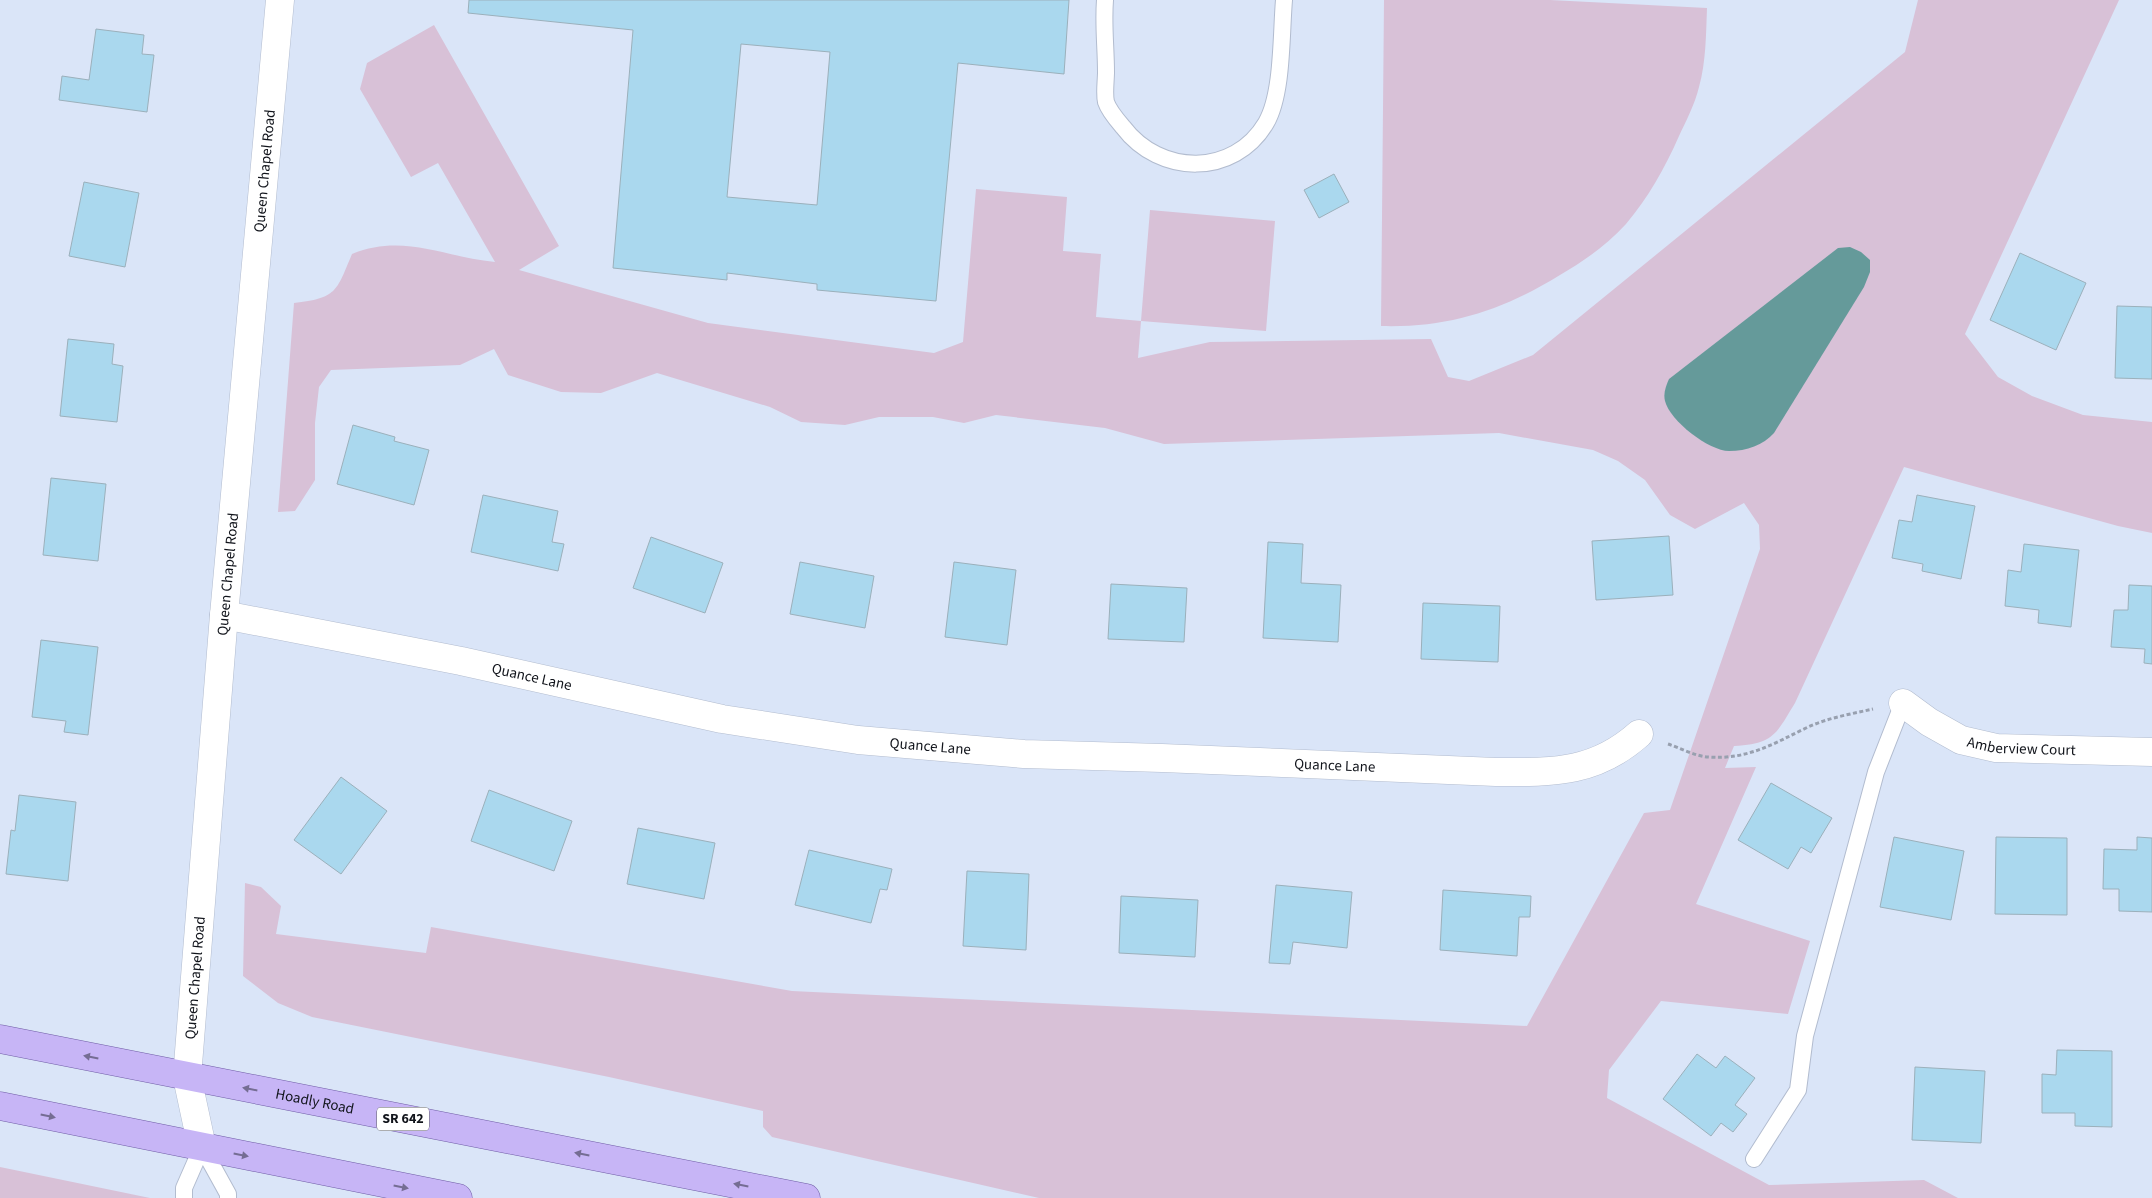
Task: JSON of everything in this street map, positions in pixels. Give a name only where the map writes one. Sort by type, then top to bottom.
[{"type":"main road","name":"Hoadly Road","points":[[0,1039],[806,1198]]},
{"type":"main road","points":[[0,1106],[458,1198]]},
{"type":"street","name":"Queen Chapel Road","points":[[202,1147],[187,1076],[224,615],[280,0]]},
{"type":"street","name":"Quance Lane","points":[[224,615],[461,662],[722,719],[858,740],[1024,754],[1496,772],[1541,772],[1580,767],[1604,758],[1621,750],[1639,734]]},
{"type":"street","name":"Amberview Court","points":[[1903,703],[1928,722],[1961,740],[1996,748],[2152,752]]},
{"type":"lane","points":[[1106,0],[1106,102],[1131,138],[1156,156],[1178,164],[1206,164],[1231,155],[1249,143],[1266,123],[1276,98],[1284,0]]},
{"type":"lane","points":[[1754,1159],[1798,1090],[1805,1036],[1876,772],[1903,703]]},
{"type":"lane","points":[[184,1198],[184,1188],[202,1147]]},
{"type":"lane","points":[[202,1147],[228,1194],[228,1198]]},
{"type":"path","points":[[1639,734],[1705,757],[1740,756],[1782,742],[1807,728],[1833,719],[1903,703]]},
{"type":"shaded area","points":[[1384,0],[1550,0],[1707,8],[1703,68],[1693,106],[1668,160],[1642,204],[1619,232],[1569,270],[1518,298],[1496,307],[1452,320],[1430,324],[1381,326]]},
{"type":"shaded area","points":[[1918,0],[2119,0],[1965,334],[1998,377],[2032,396],[2083,415],[2152,422],[2152,533],[2118,526],[1904,467],[1789,714],[1778,730],[1766,740],[1734,746],[1725,768],[1756,767],[1696,904],[1810,941],[1788,1014],[1661,1001],[1609,1070],[1607,1098],[1769,1185],[1924,1180],[1958,1198],[1039,1198],[772,1137],[763,1127],[763,1111],[609,1077],[312,1017],[278,1003],[243,976],[245,883],[261,887],[281,906],[276,934],[426,953],[431,927],[792,991],[1527,1026],[1644,813],[1670,810],[1760,549],[1759,525],[1744,503],[1695,529],[1670,515],[1645,480],[1618,461],[1593,450],[1499,433],[1164,444],[1105,428],[996,415],[964,423],[933,417],[879,417],[845,425],[801,422],[770,407],[657,373],[601,393],[561,392],[508,375],[494,349],[460,365],[331,370],[319,387],[315,423],[315,480],[295,511],[278,512],[294,303],[319,299],[333,291],[338,285],[352,254],[371,248],[406,246],[495,262],[438,163],[411,177],[360,89],[367,63],[434,25],[559,246],[519,270],[708,323],[934,353],[963,342],[976,189],[1067,197],[1063,251],[1101,254],[1096,317],[1141,321],[1138,358],[1210,342],[1431,339],[1448,377],[1469,381],[1533,355],[1905,52]]},
{"type":"shaded area","points":[[1150,210],[1275,221],[1266,331],[1141,321]]},
{"type":"shaded area","points":[[1850,247],[1861,252],[1870,260],[1870,272],[1864,287],[1774,433],[1754,447],[1729,451],[1711,446],[1682,426],[1668,409],[1664,398],[1669,379],[1838,248]]},
{"type":"shaded area","points":[[0,1167],[150,1198],[0,1198]]},
{"type":"building","points":[[469,0],[1069,0],[1064,74],[958,63],[936,301],[817,290],[817,284],[727,273],[727,280],[613,268],[633,30],[468,13]],"holes":[[[741,44],[830,52],[817,205],[727,197]]]},
{"type":"building","points":[[96,29],[144,35],[142,54],[154,55],[147,112],[59,100],[62,76],[89,80]]},
{"type":"building","points":[[1334,174],[1349,202],[1319,218],[1304,190]]},
{"type":"building","points":[[84,182],[139,193],[125,267],[69,256]]},
{"type":"building","points":[[2020,253],[2086,283],[2056,350],[1990,320]]},
{"type":"building","points":[[2117,306],[2152,307],[2152,379],[2115,378]]},
{"type":"building","points":[[68,339],[114,344],[112,364],[123,366],[117,422],[60,416]]},
{"type":"building","points":[[353,425],[395,437],[394,441],[429,450],[414,505],[337,484]]},
{"type":"building","points":[[51,478],[106,484],[98,561],[43,555]]},
{"type":"building","points":[[483,495],[558,511],[552,542],[564,544],[558,571],[471,552]]},
{"type":"building","points":[[1917,495],[1975,506],[1961,579],[1922,571],[1923,564],[1892,558],[1899,520],[1912,522]]},
{"type":"building","points":[[1669,536],[1673,595],[1596,600],[1592,541]]},
{"type":"building","points":[[651,537],[723,563],[705,613],[633,588]]},
{"type":"building","points":[[1268,542],[1303,544],[1301,583],[1341,585],[1338,642],[1263,638]]},
{"type":"building","points":[[2024,544],[2079,550],[2071,627],[2038,623],[2039,610],[2005,606],[2008,570],[2021,572]]},
{"type":"building","points":[[800,562],[874,576],[865,628],[790,614]]},
{"type":"building","points":[[954,562],[1016,570],[1007,645],[945,637]]},
{"type":"building","points":[[1111,584],[1187,588],[1184,642],[1108,639]]},
{"type":"building","points":[[2129,585],[2152,586],[2152,664],[2144,663],[2145,649],[2111,647],[2114,610],[2128,610]]},
{"type":"building","points":[[1423,603],[1500,606],[1498,662],[1421,659]]},
{"type":"building","points":[[41,640],[98,647],[88,735],[64,732],[66,721],[32,717]]},
{"type":"building","points":[[341,777],[387,811],[341,874],[294,840]]},
{"type":"building","points":[[1771,783],[1832,818],[1811,853],[1801,847],[1788,869],[1738,840]]},
{"type":"building","points":[[489,790],[572,821],[554,871],[471,841]]},
{"type":"building","points":[[19,795],[76,802],[68,881],[6,874],[11,830],[15,831]]},
{"type":"building","points":[[638,828],[715,843],[704,899],[627,884]]},
{"type":"building","points":[[1894,837],[1964,851],[1951,920],[1880,907]]},
{"type":"building","points":[[1996,837],[2067,838],[2067,915],[1995,914]]},
{"type":"building","points":[[2137,837],[2152,838],[2152,912],[2119,911],[2119,889],[2103,889],[2104,849],[2137,850]]},
{"type":"building","points":[[809,850],[892,869],[887,890],[880,889],[871,923],[795,905]]},
{"type":"building","points":[[967,871],[1029,874],[1026,950],[963,946]]},
{"type":"building","points":[[1276,885],[1352,892],[1347,948],[1293,942],[1290,964],[1269,963]]},
{"type":"building","points":[[1443,890],[1531,896],[1530,917],[1519,917],[1517,956],[1440,950]]},
{"type":"building","points":[[1121,896],[1198,900],[1195,957],[1119,953]]},
{"type":"building","points":[[2057,1050],[2112,1051],[2112,1127],[2075,1126],[2075,1113],[2042,1113],[2042,1074],[2056,1075]]},
{"type":"building","points":[[1697,1054],[1716,1068],[1725,1056],[1755,1078],[1735,1105],[1747,1114],[1733,1132],[1721,1123],[1711,1136],[1663,1099]]},
{"type":"building","points":[[1915,1067],[1985,1071],[1981,1143],[1912,1140]]}]
